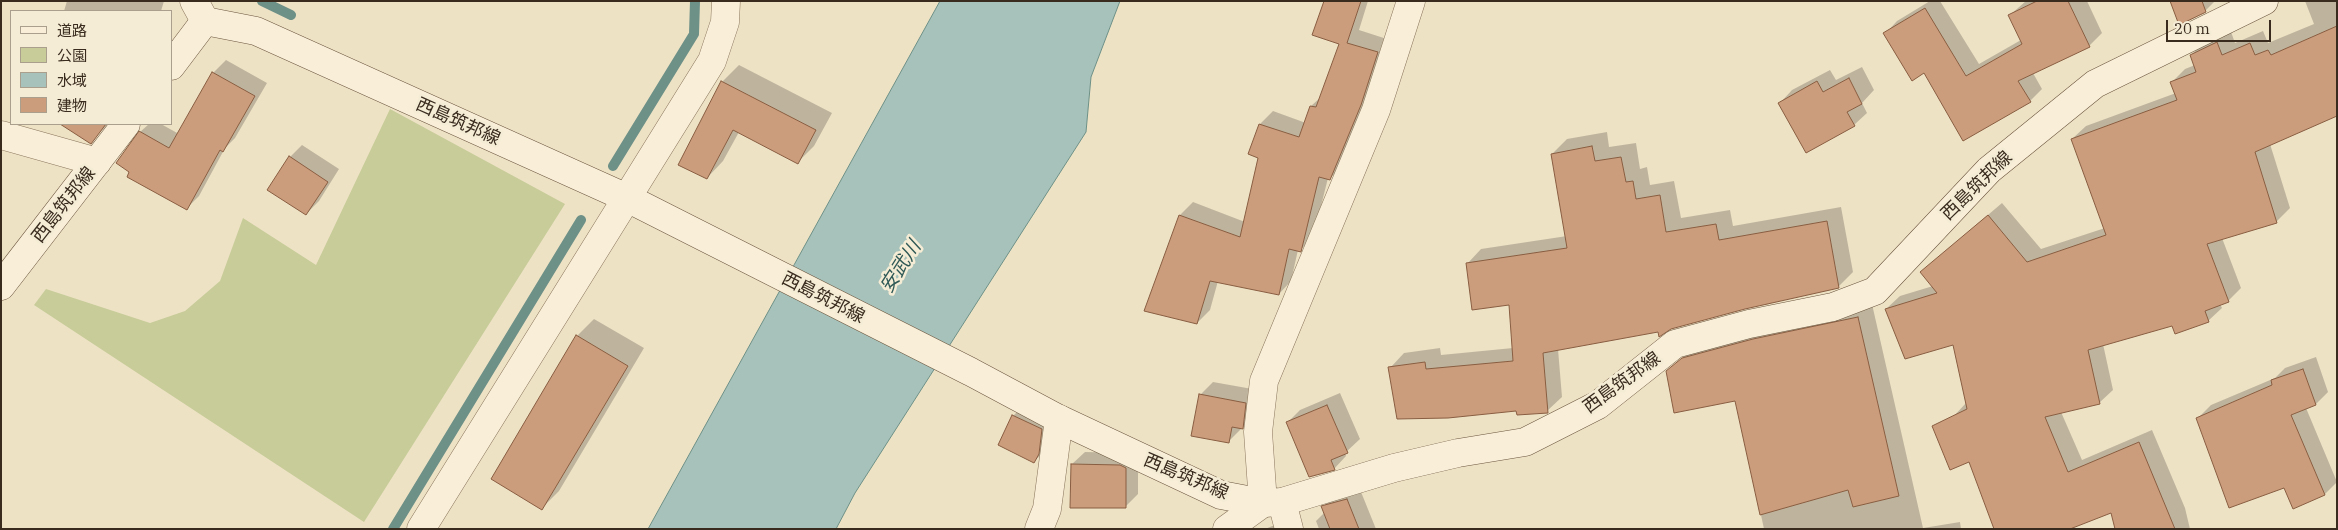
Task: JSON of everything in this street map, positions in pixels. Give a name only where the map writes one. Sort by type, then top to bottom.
[{"type":"main road","points":[[421,529],[712,61],[725,22],[726,1]]},
{"type":"main road","points":[[1288,529],[1273,502],[1258,432],[1264,381],[1376,110],[1411,1]]},
{"type":"main road","name":"西島筑邦線","points":[[172,64],[200,11],[256,31],[626,198],[971,372],[1059,420],[1221,495],[1273,502],[1394,468],[1458,453],[1525,442],[1598,404],[1675,344],[1749,324],[1833,306],[1875,292],[1989,170],[2095,84],[2264,1]]},
{"type":"main road","name":"西島筑邦線","points":[[1,286],[125,125]]},
{"type":"main road","points":[[1,135],[97,162]]},
{"type":"main road","points":[[1039,529],[1047,509],[1059,420]]},
{"type":"main road","points":[[1227,529],[1273,502]]},
{"type":"green space","points":[[390,109],[565,204],[364,522],[34,305],[46,289],[150,323],[185,311],[220,281],[243,218],[316,265]]},
{"type":"water","name":"安武川","points":[[940,1],[1120,1],[1091,77],[1086,132],[855,493],[836,529],[648,529]]},
{"type":"building","points":[[1324,1],[1361,1],[1347,43],[1378,52],[1361,105],[1330,180],[1319,177],[1301,252],[1289,249],[1279,295],[1210,281],[1197,324],[1144,311],[1179,215],[1240,237],[1258,158],[1248,154],[1259,124],[1299,137],[1310,106],[1316,107],[1339,44],[1312,35]]},
{"type":"building","points":[[2037,1],[2068,1],[2090,47],[2018,81],[2031,102],[1963,141],[1924,73],[1912,81],[1883,33],[1925,8],[1966,76],[2022,44],[2008,15]]},
{"type":"building","points":[[2170,1],[2202,1],[2206,12],[2179,25]]},
{"type":"building","points":[[2337,26],[2337,116],[2255,152],[2277,223],[2207,244],[2229,302],[2205,311],[2209,322],[2175,334],[2172,326],[2088,350],[2100,404],[2045,417],[2068,472],[2139,442],[2175,529],[2115,529],[2111,513],[2070,529],[1994,529],[1969,462],[1950,470],[1932,426],[1967,409],[1953,345],[1905,359],[1885,309],[1937,293],[1920,272],[1988,215],[2027,262],[2106,235],[2071,139],[2177,100],[2170,82],[2196,72],[2190,55],[2217,42],[2222,55],[2250,43],[2255,55],[2268,50],[2271,55]]},
{"type":"building","points":[[212,72],[255,96],[223,152],[220,150],[187,210],[127,177],[129,172],[116,163],[139,131],[169,148]]},
{"type":"building","points":[[1849,78],[1862,104],[1847,112],[1855,126],[1806,153],[1778,103],[1817,81],[1823,92]]},
{"type":"building","points":[[721,81],[816,130],[798,164],[733,130],[707,179],[678,165]]},
{"type":"building","points":[[62,125],[105,125],[91,144]]},
{"type":"building","points":[[1592,146],[1595,161],[1621,157],[1626,182],[1633,181],[1636,199],[1660,195],[1666,232],[1716,224],[1719,240],[1827,221],[1839,288],[1745,309],[1671,329],[1659,337],[1658,332],[1543,353],[1548,413],[1517,415],[1516,411],[1448,418],[1397,419],[1388,367],[1425,362],[1426,369],[1513,361],[1509,305],[1472,310],[1466,263],[1567,248],[1551,154]]},
{"type":"building","points":[[289,156],[328,182],[306,215],[267,190]]},
{"type":"building","points":[[1858,317],[1899,496],[1853,507],[1848,490],[1760,515],[1735,401],[1674,413],[1666,371],[1682,358],[1753,339]]},
{"type":"building","points":[[576,335],[628,366],[542,510],[491,479]]},
{"type":"building","points":[[2303,369],[2316,405],[2291,415],[2325,495],[2293,509],[2284,488],[2229,508],[2196,418],[2272,385],[2271,380]]},
{"type":"building","points":[[1199,394],[1246,403],[1243,429],[1232,427],[1229,443],[1191,436]]},
{"type":"building","points":[[1327,405],[1348,453],[1331,460],[1335,470],[1309,477],[1286,422]]},
{"type":"building","points":[[1012,415],[1042,429],[1039,454],[1034,463],[998,445]]},
{"type":"building","points":[[1071,464],[1120,465],[1126,468],[1126,508],[1070,508]]},
{"type":"building","points":[[1347,499],[1359,529],[1330,529],[1321,506]]},
{"type":"waterway","points":[[262,1],[291,15]]},
{"type":"waterway","points":[[613,166],[694,34],[695,1]]},
{"type":"waterway","points":[[393,529],[581,220]]}]
